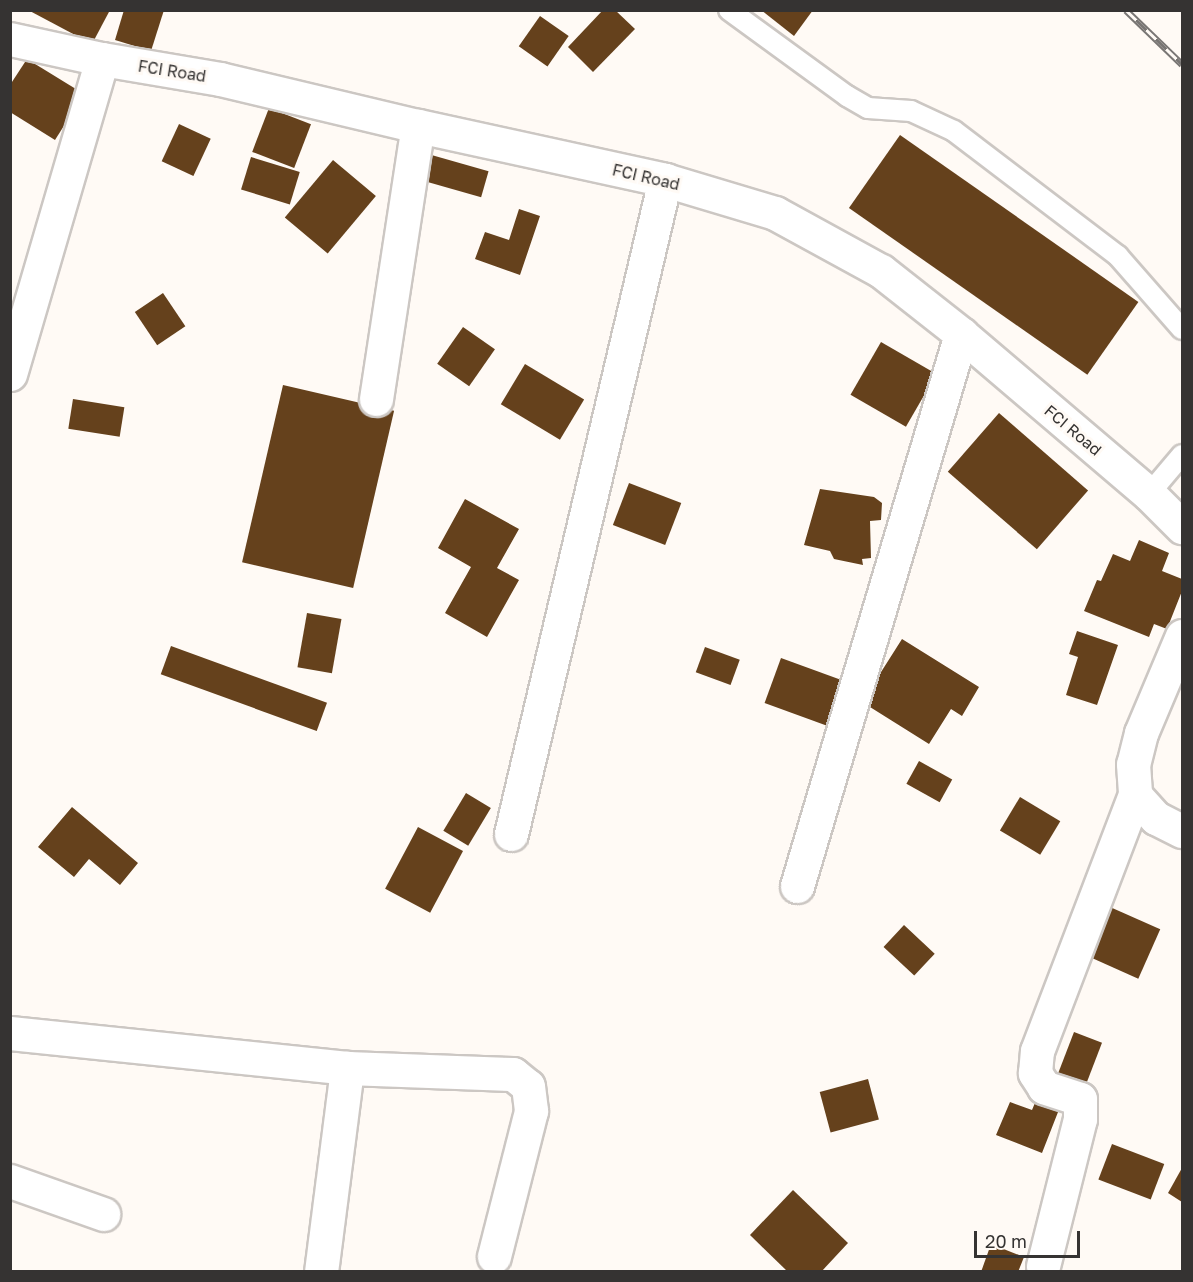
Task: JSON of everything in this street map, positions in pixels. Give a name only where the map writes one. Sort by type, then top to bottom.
[{"type":"street","name":"FCI Road","points":[[10,39],[102,59],[220,79],[418,126],[665,180],[775,213],[881,271],[960,334],[1149,494],[1182,527]]},
{"type":"street","points":[[10,374],[102,59]]},
{"type":"street","points":[[376,399],[418,126]]},
{"type":"street","points":[[511,834],[665,180]]},
{"type":"street","points":[[797,886],[960,334]]},
{"type":"street","points":[[1048,1270],[1080,1119],[1080,1099],[1044,1087],[1035,1072],[1037,1051],[1136,795],[1133,764],[1141,733],[1182,636]]},
{"type":"street","points":[[1136,795],[1156,818],[1182,831]]},
{"type":"street","points":[[10,1034],[347,1068],[513,1074],[528,1086],[531,1111],[494,1256]]},
{"type":"street","points":[[321,1272],[347,1068]]},
{"type":"street","points":[[10,1181],[103,1214]]},
{"type":"lane","points":[[729,10],[847,96],[868,108],[911,111],[954,131],[1118,256],[1182,329]]},
{"type":"lane","points":[[1149,494],[1182,455]]},
{"type":"building","points":[[28,10],[110,10],[92,44]]},
{"type":"building","points":[[124,10],[164,10],[151,51],[115,40]]},
{"type":"building","points":[[603,10],[615,10],[635,29],[593,72],[568,47]]},
{"type":"building","points":[[761,10],[813,10],[794,36]]},
{"type":"building","points":[[540,16],[569,36],[547,66],[519,46]]},
{"type":"building","points":[[27,59],[84,94],[55,140],[10,112],[10,85]]},
{"type":"building","points":[[269,108],[311,124],[294,168],[252,152]]},
{"type":"building","points":[[179,124],[211,139],[193,176],[162,161]]},
{"type":"building","points":[[900,135],[1138,302],[1087,375],[849,208]]},
{"type":"building","points":[[428,154],[489,171],[481,197],[421,180]]},
{"type":"building","points":[[251,157],[300,172],[290,204],[241,190]]},
{"type":"building","points":[[333,160],[376,196],[328,253],[285,217]]},
{"type":"building","points":[[519,209],[540,216],[520,275],[475,259],[485,232],[509,240]]},
{"type":"building","points":[[163,293],[185,326],[157,345],[135,312]]},
{"type":"building","points":[[463,327],[495,349],[469,386],[437,364]]},
{"type":"building","points":[[881,342],[936,374],[906,427],[850,395]]},
{"type":"building","points":[[525,364],[584,400],[560,440],[501,404]]},
{"type":"building","points":[[283,385],[394,411],[353,588],[242,562]]},
{"type":"building","points":[[73,399],[124,407],[120,437],[68,429]]},
{"type":"building","points":[[999,413],[1088,490],[1037,549],[948,472]]},
{"type":"building","points":[[629,483],[681,503],[665,545],[613,525]]},
{"type":"building","points":[[820,489],[874,497],[882,503],[881,520],[870,521],[871,558],[862,559],[863,565],[834,559],[830,551],[804,545]]},
{"type":"building","points":[[465,499],[519,529],[497,568],[519,580],[487,637],[445,613],[471,567],[438,548]]},
{"type":"building","points":[[1139,540],[1169,553],[1162,571],[1182,579],[1182,591],[1167,629],[1154,624],[1149,637],[1084,611],[1097,580],[1101,581],[1113,554],[1130,561]]},
{"type":"building","points":[[307,613],[341,619],[332,673],[297,667]]},
{"type":"building","points":[[1077,631],[1118,645],[1097,705],[1066,695],[1078,657],[1069,654]]},
{"type":"building","points":[[902,639],[979,687],[962,716],[951,709],[929,744],[862,702]]},
{"type":"building","points":[[171,646],[327,703],[317,731],[161,674]]},
{"type":"building","points":[[705,647],[740,660],[731,685],[696,672]]},
{"type":"building","points":[[781,658],[850,683],[833,728],[765,703]]},
{"type":"building","points":[[919,761],[952,779],[940,802],[906,784]]},
{"type":"building","points":[[466,793],[491,808],[468,846],[443,831]]},
{"type":"building","points":[[1020,797],[1060,821],[1040,855],[1000,830]]},
{"type":"building","points":[[72,807],[138,863],[120,885],[89,859],[74,877],[38,847]]},
{"type":"building","points":[[418,827],[463,851],[430,913],[385,889]]},
{"type":"building","points":[[1110,907],[1160,929],[1138,979],[1088,956]]},
{"type":"building","points":[[904,925],[935,954],[914,976],[884,947]]},
{"type":"building","points":[[1074,1032],[1102,1043],[1086,1085],[1058,1074]]},
{"type":"building","points":[[868,1079],[879,1120],[831,1133],[820,1092]]},
{"type":"building","points":[[1037,1098],[1060,1107],[1042,1153],[996,1135],[1010,1102],[1032,1110]]},
{"type":"building","points":[[1112,1144],[1164,1164],[1151,1200],[1098,1179]]},
{"type":"building","points":[[1182,1168],[1182,1202],[1168,1193]]},
{"type":"building","points":[[793,1190],[848,1243],[821,1272],[788,1272],[750,1235]]},
{"type":"building","points":[[991,1244],[1024,1257],[1018,1272],[981,1272]]},
{"type":"railway","points":[[1126,10],[1182,64]]}]
